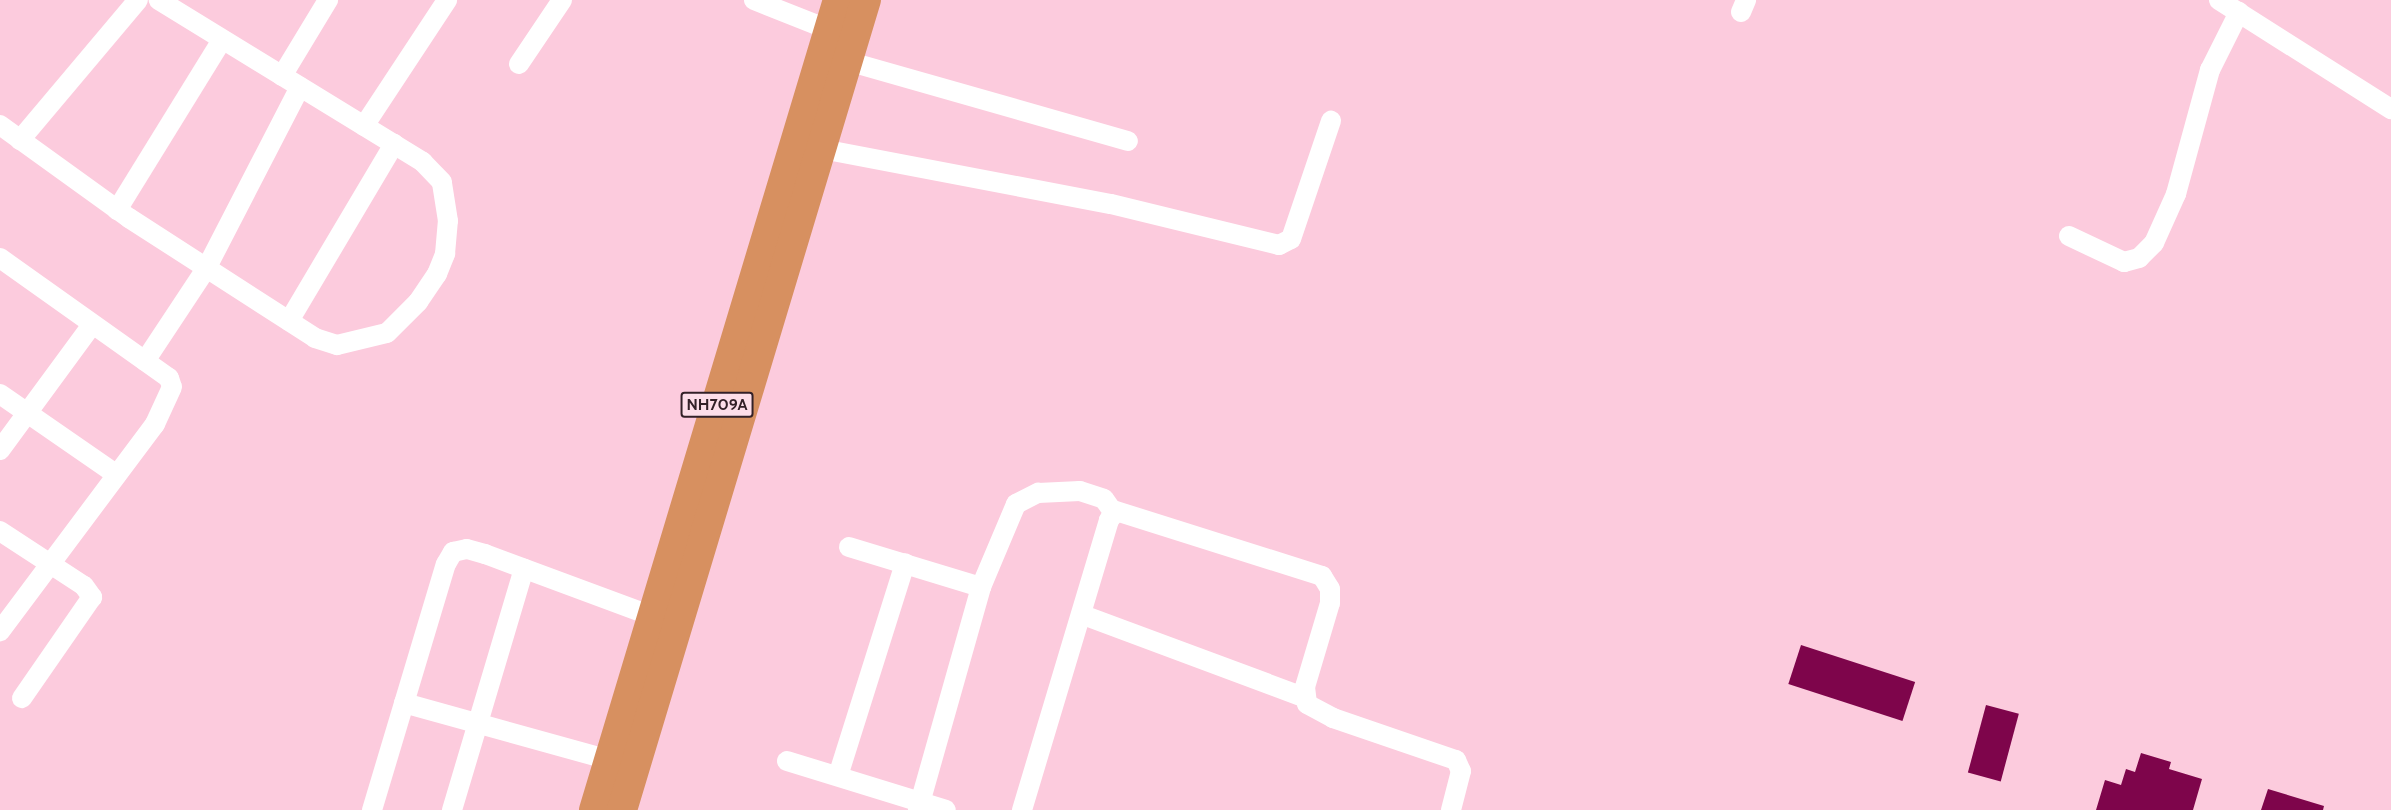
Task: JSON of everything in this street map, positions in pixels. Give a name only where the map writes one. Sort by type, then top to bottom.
[{"type":"highway","name":"NH709A","points":[[622,810],[822,149],[843,43],[838,0]]},
{"type":"highway","name":"NH709A","points":[[594,810],[654,617],[843,43],[866,0]]},
{"type":"street","points":[[20,140],[138,0]]},
{"type":"street","points":[[0,125],[117,210],[289,321],[328,343],[370,340],[387,333],[405,318],[437,274],[448,240],[446,190],[435,173],[394,144],[159,0]]},
{"type":"street","points":[[282,76],[328,0]]},
{"type":"street","points":[[364,126],[447,0]]},
{"type":"street","points":[[519,64],[562,0]]},
{"type":"street","points":[[754,0],[843,43],[1128,141]]},
{"type":"street","points":[[2219,0],[2391,109]]},
{"type":"street","points":[[2069,236],[2124,262],[2147,252],[2176,194],[2210,70],[2239,12]]},
{"type":"street","points":[[117,210],[222,40]]},
{"type":"street","points":[[145,361],[206,268],[300,87]]},
{"type":"street","points":[[822,149],[1111,204],[1279,245],[1291,239],[1331,121]]},
{"type":"street","points":[[289,321],[394,144]]},
{"type":"street","points":[[0,258],[91,326],[169,378],[172,393],[155,424],[0,631]]},
{"type":"street","points":[[0,450],[25,412],[91,326]]},
{"type":"street","points":[[0,394],[117,475]]},
{"type":"street","points":[[920,806],[981,587],[1006,520],[1023,499],[1057,490],[1080,491],[1104,499],[1113,512],[1322,576],[1330,589],[1330,603],[1304,697],[1307,704],[1324,715],[1456,760],[1460,781],[1451,810]]},
{"type":"street","points":[[1022,810],[1113,512]]},
{"type":"street","points":[[0,531],[90,591],[90,603],[22,698]]},
{"type":"street","points":[[849,547],[981,587]]},
{"type":"street","points":[[372,810],[446,564],[453,552],[467,549],[654,617]]},
{"type":"street","points":[[838,776],[905,563]]},
{"type":"street","points":[[452,810],[525,569]]},
{"type":"street","points":[[1083,615],[1304,697]]},
{"type":"street","points":[[404,703],[610,760]]},
{"type":"street","points":[[787,761],[838,776],[920,806],[946,810]]},
{"type":"building","points":[[1801,645],[1915,682],[1902,721],[1788,684]]},
{"type":"building","points":[[1986,705],[2019,714],[2001,781],[1968,773]]},
{"type":"building","points":[[2141,753],[2171,762],[2169,769],[2202,779],[2193,810],[2096,810],[2105,780],[2121,785],[2126,769],[2135,772]]},
{"type":"building","points":[[2268,789],[2324,806],[2323,810],[2261,810]]}]
